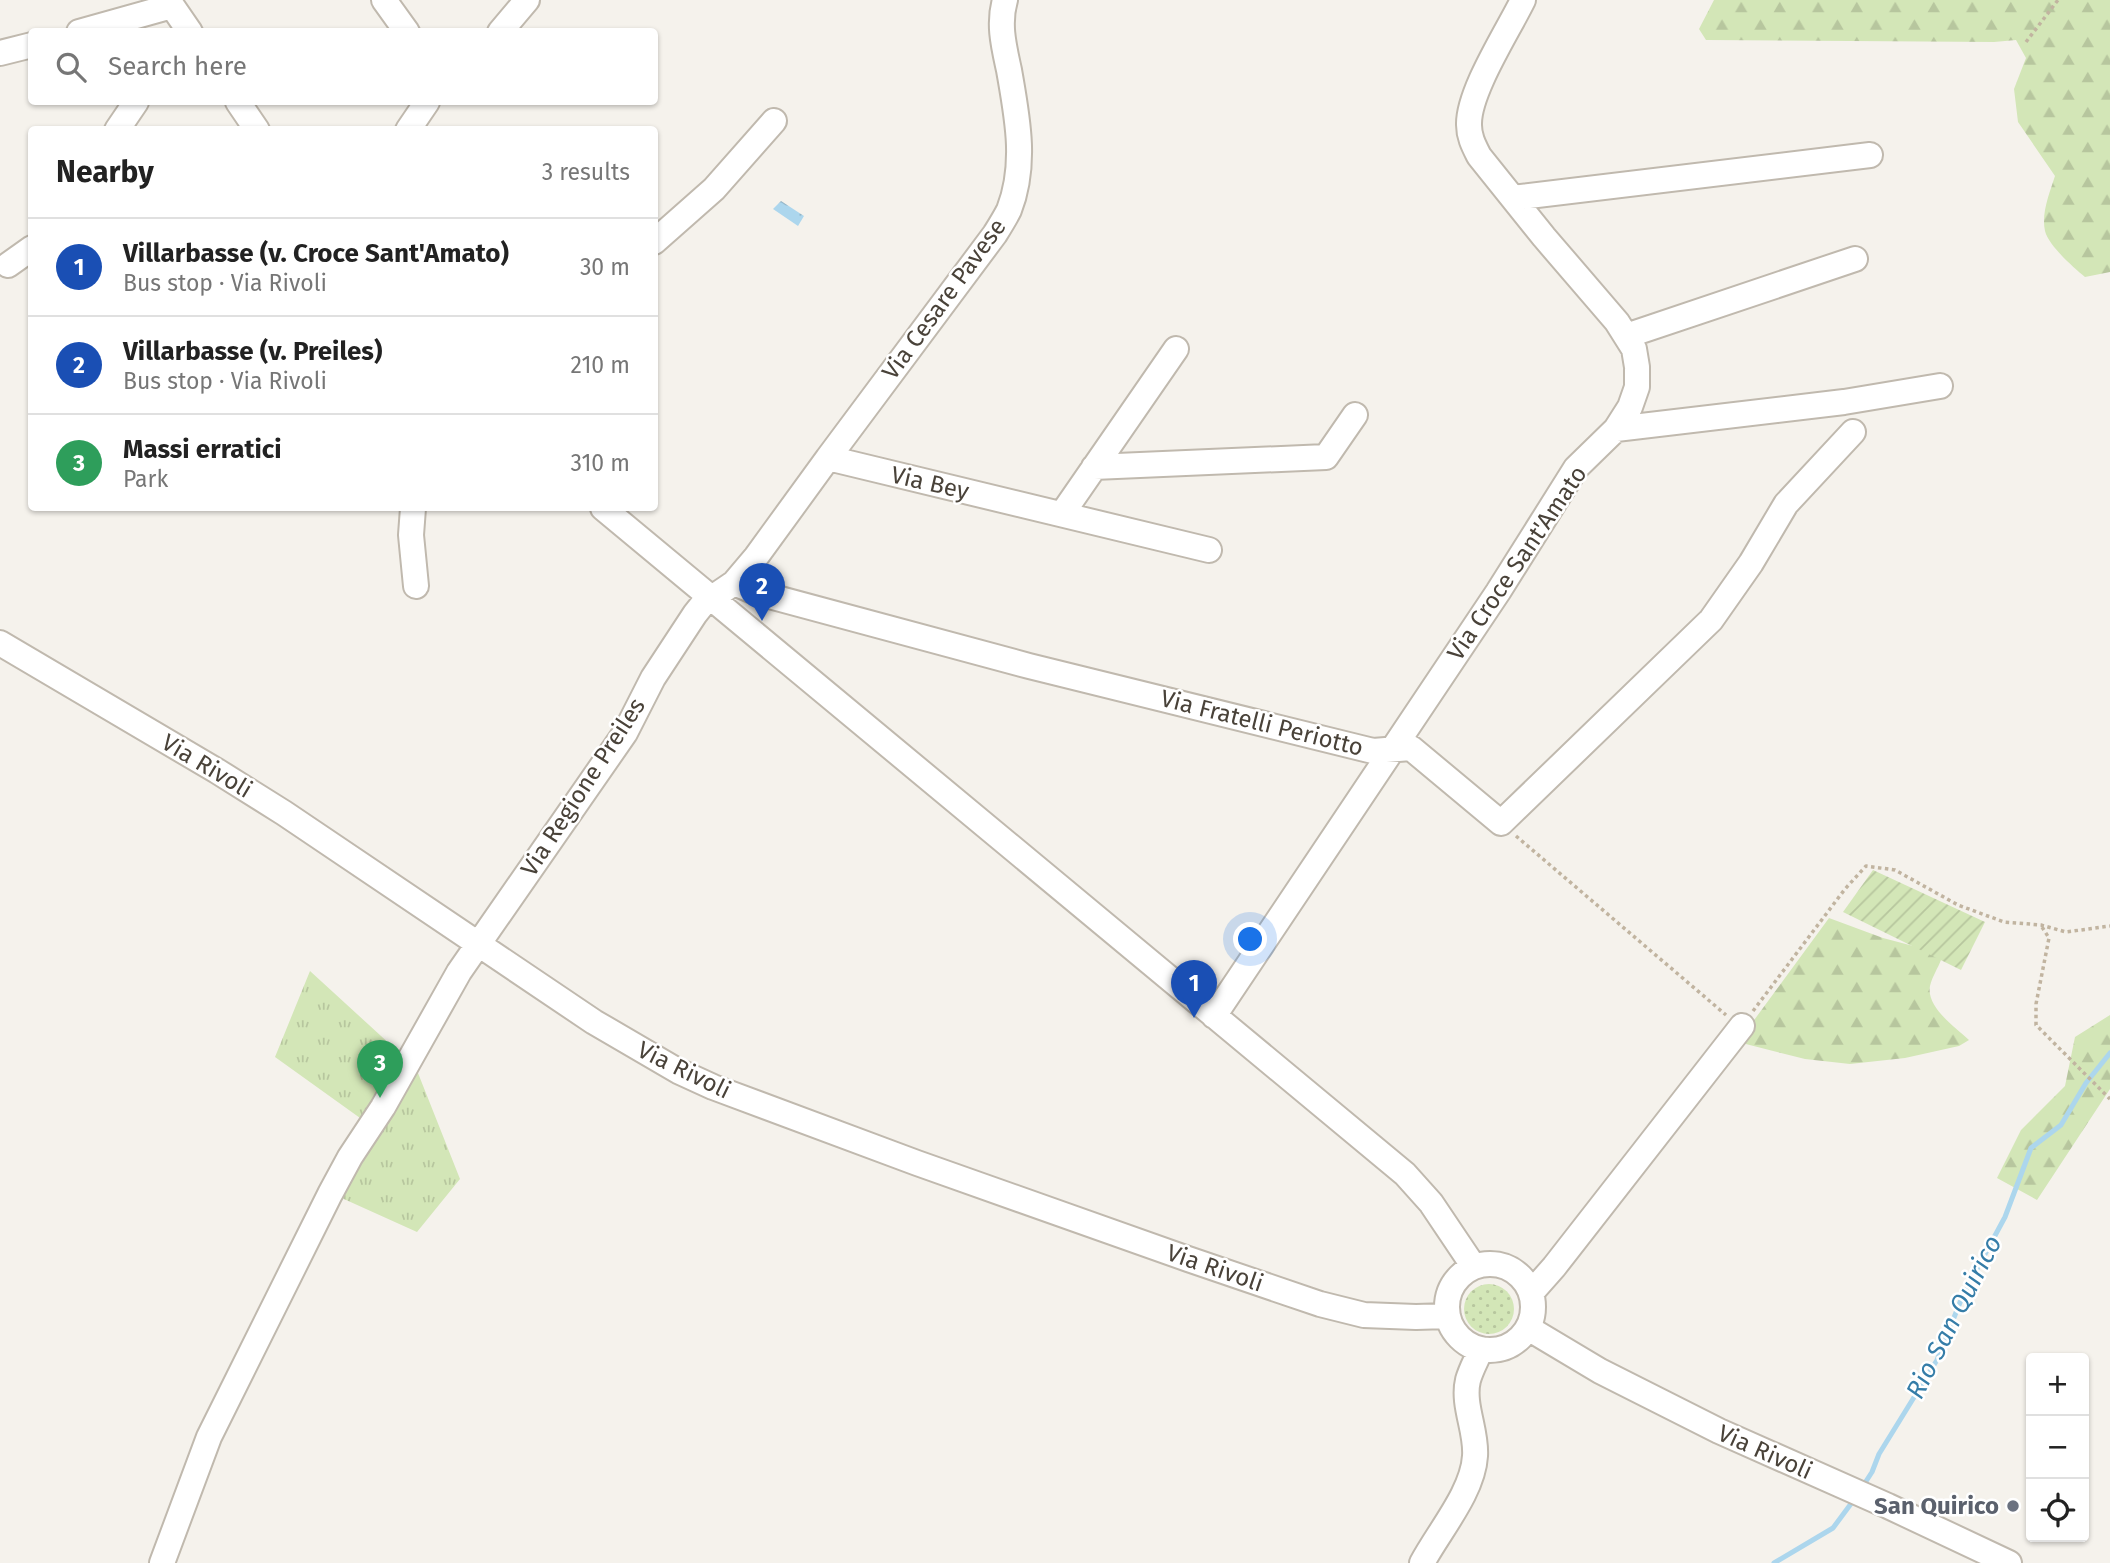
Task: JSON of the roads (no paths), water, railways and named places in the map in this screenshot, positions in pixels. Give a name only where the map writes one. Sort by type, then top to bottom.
[{"type":"street","points":[[384,0],[404,28]]},
{"type":"street","points":[[503,28],[527,0]]},
{"type":"street","name":"Via Cesare Pavese","points":[[828,458],[995,234],[1008,212],[1015,190],[1019,128],[1001,31],[1005,0]]},
{"type":"street","name":"Via Croce Sant'Amato","points":[[1214,1016],[1498,592],[1576,468],[1616,429],[1630,408],[1637,387],[1634,349],[1617,322],[1479,156],[1471,141],[1469,124],[1473,102],[1523,0]]},
{"type":"street","points":[[92,28],[170,3],[185,28]]},
{"type":"street","points":[[0,53],[28,46]]},
{"type":"street","points":[[120,126],[133,105]]},
{"type":"street","points":[[240,105],[254,126]]},
{"type":"street","points":[[411,126],[425,105]]},
{"type":"street","points":[[658,238],[714,189],[774,121]]},
{"type":"street","points":[[1513,198],[1870,155]]},
{"type":"street","points":[[8,265],[28,251]]},
{"type":"street","points":[[1626,336],[1854,259]]},
{"type":"street","points":[[1062,514],[1176,349]]},
{"type":"street","points":[[1616,429],[1844,402],[1940,386]]},
{"type":"street","points":[[1094,467],[1325,457],[1355,415]]},
{"type":"street","name":"Via Fratelli Periotto","points":[[734,583],[758,593],[1030,666],[1373,751],[1411,748],[1502,823],[1711,620],[1751,563],[1786,504],[1853,432]]},
{"type":"street","points":[[713,597],[734,583],[756,557],[828,458]]},
{"type":"street","name":"Via Bey","points":[[828,458],[1209,550]]},
{"type":"street","points":[[413,511],[411,535],[416,586]]},
{"type":"street","points":[[607,511],[1405,1174],[1431,1203],[1474,1267]]},
{"type":"street","name":"Via Regione Preiles","points":[[162,1563],[209,1437],[350,1157],[383,1108],[459,972],[625,733],[653,678],[695,614],[713,597]]},
{"type":"street","name":"Via Rivoli","points":[[0,643],[261,799],[594,1022],[678,1071],[713,1087],[956,1177],[1320,1304],[1364,1315],[1448,1316]]},
{"type":"street","points":[[1531,1293],[1742,1027]]},
{"type":"street","points":[[1502,1265],[1520,1276],[1531,1293],[1534,1305],[1528,1328],[1522,1337],[1503,1349],[1481,1349],[1469,1345],[1452,1327],[1448,1316],[1447,1304],[1455,1281],[1474,1267],[1502,1265]]},
{"type":"street","name":"Via Rivoli","points":[[1528,1328],[1600,1371],[1707,1425],[2009,1563]]},
{"type":"street","points":[[1422,1563],[1464,1493],[1472,1473],[1476,1455],[1467,1398],[1468,1381],[1481,1349]]},
{"type":"water","points":[[781,201],[804,216],[798,226],[773,209]]},
{"type":"waterway","name":"Rio San Quirico","points":[[1863,1486],[1879,1454],[1937,1360],[1963,1295],[2005,1217],[2031,1148],[2061,1125],[2086,1083],[2110,1053]]},
{"type":"waterway","name":"Rio San Quirico","points":[[1774,1563],[1833,1528],[1856,1497]]},
{"type":"place","name":"Villarbasse (v. Preiles)","points":[[762,621]]},
{"type":"place","name":"Villarbasse (v. Croce Sant'Amato)","points":[[1194,1018]]},
{"type":"place","name":"Massi erratici","points":[[380,1098]]},
{"type":"place","name":"San Quirico","points":[[2013,1506]]}]
